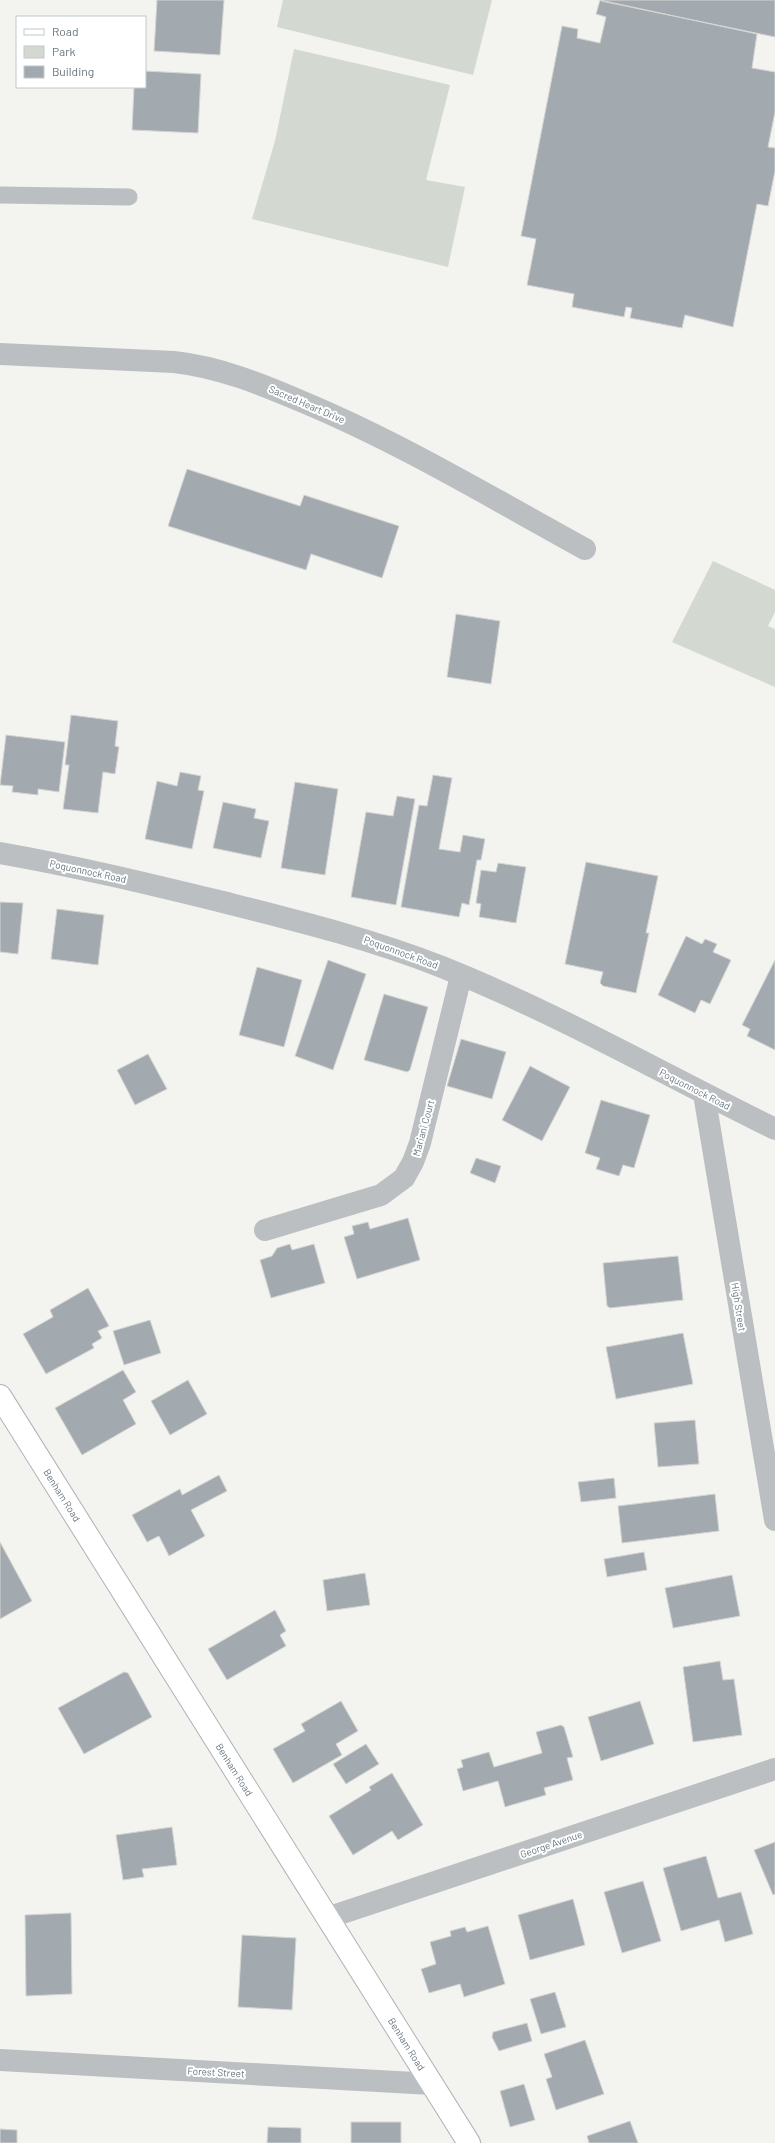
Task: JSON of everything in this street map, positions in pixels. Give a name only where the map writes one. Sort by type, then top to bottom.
[{"type":"main road","name":"Benham Road","points":[[0,1396],[469,2143]]},
{"type":"street","name":"Sacred Heart Drive","points":[[0,354],[174,362],[216,369],[269,387],[342,418],[585,549]]},
{"type":"street","name":"Poquonnock Road","points":[[0,853],[72,866],[272,914],[365,939],[444,968],[546,1013],[775,1129]]},
{"type":"street","name":"Mariani Court","points":[[265,1230],[381,1195],[404,1178],[413,1162],[420,1143],[461,976]]},
{"type":"street","name":"High Street","points":[[704,1094],[775,1520]]},
{"type":"street","name":"George Avenue","points":[[327,1918],[775,1769]]},
{"type":"street","name":"Forest Street","points":[[0,2060],[432,2084]]},
{"type":"lane","points":[[0,195],[129,197]]},
{"type":"green space","points":[[283,0],[492,0],[473,75],[277,27]]},
{"type":"green space","points":[[294,49],[450,85],[426,180],[465,187],[448,267],[252,219],[275,141]]},
{"type":"green space","points":[[713,561],[775,590],[775,612],[768,626],[775,629],[775,687],[672,642]]},
{"type":"building","points":[[157,0],[224,0],[220,55],[154,51]]},
{"type":"building","points":[[600,0],[757,34],[752,68],[775,72],[775,112],[768,147],[775,148],[775,171],[768,206],[757,204],[733,327],[685,315],[682,328],[630,318],[632,308],[626,307],[624,317],[572,307],[574,294],[527,285],[536,239],[521,236],[562,26],[578,29],[577,38],[600,43],[606,17],[596,14]]},
{"type":"building","points":[[775,0],[775,37],[601,1]]},
{"type":"building","points":[[146,71],[201,74],[198,133],[132,130],[134,88],[146,88]]},
{"type":"building","points":[[187,469],[300,506],[304,495],[399,526],[382,578],[311,554],[306,570],[168,526]]},
{"type":"building","points":[[456,614],[500,621],[491,684],[447,677]]},
{"type":"building","points":[[71,715],[118,721],[115,746],[119,747],[115,774],[103,772],[98,813],[63,809],[69,765],[65,765]]},
{"type":"building","points":[[6,735],[65,742],[59,792],[38,789],[38,795],[12,792],[13,786],[0,785]]},
{"type":"building","points":[[180,772],[201,776],[198,790],[204,791],[192,849],[145,839],[157,781],[177,786]]},
{"type":"building","points":[[433,775],[452,778],[439,849],[460,852],[463,835],[485,839],[481,860],[477,860],[469,905],[462,903],[459,917],[401,907],[419,805],[427,806]]},
{"type":"building","points":[[295,782],[338,789],[325,875],[281,868]]},
{"type":"building","points":[[397,796],[415,799],[396,905],[351,897],[366,812],[393,816]]},
{"type":"building","points":[[223,802],[256,809],[254,818],[269,821],[261,858],[213,848]]},
{"type":"building","points":[[586,862],[658,876],[646,933],[649,933],[636,993],[603,986],[600,983],[603,972],[565,964]]},
{"type":"building","points":[[498,863],[526,867],[516,923],[479,917],[481,904],[476,903],[481,870],[496,872]]},
{"type":"building","points":[[0,902],[23,903],[18,954],[0,952]]},
{"type":"building","points":[[57,909],[104,915],[98,965],[51,959]]},
{"type":"building","points":[[686,936],[702,944],[705,939],[717,944],[713,952],[731,960],[710,1004],[701,1000],[695,1013],[658,995]]},
{"type":"building","points":[[328,960],[366,974],[333,1070],[295,1056]]},
{"type":"building","points":[[775,960],[775,1050],[747,1036],[750,1029],[742,1025]]},
{"type":"building","points":[[257,967],[302,980],[284,1047],[239,1035]]},
{"type":"building","points":[[384,994],[428,1007],[410,1070],[407,1072],[364,1060]]},
{"type":"building","points":[[461,1039],[506,1052],[492,1099],[447,1086]]},
{"type":"building","points":[[148,1054],[167,1089],[135,1105],[117,1070]]},
{"type":"building","points":[[530,1066],[570,1087],[542,1141],[502,1120]]},
{"type":"building","points":[[601,1100],[650,1115],[634,1168],[623,1165],[619,1176],[596,1169],[600,1158],[585,1153]]},
{"type":"building","points":[[476,1158],[501,1166],[495,1183],[470,1173]]},
{"type":"building","points":[[408,1218],[420,1260],[357,1279],[344,1237],[354,1234],[352,1226],[368,1222],[370,1229]]},
{"type":"building","points":[[290,1244],[292,1250],[314,1244],[325,1283],[271,1298],[260,1260],[272,1256],[277,1248]]},
{"type":"building","points":[[678,1256],[683,1300],[610,1308],[607,1306],[603,1263]]},
{"type":"building","points":[[88,1288],[109,1326],[98,1331],[102,1338],[92,1344],[94,1348],[46,1374],[23,1334],[53,1317],[50,1310]]},
{"type":"building","points":[[150,1320],[161,1353],[124,1365],[113,1331]]},
{"type":"building","points":[[683,1333],[693,1384],[616,1399],[606,1347]]},
{"type":"building","points":[[123,1370],[136,1392],[123,1400],[136,1424],[82,1455],[55,1408]]},
{"type":"building","points":[[188,1380],[207,1414],[170,1435],[151,1401]]},
{"type":"building","points":[[695,1420],[699,1464],[658,1467],[654,1423]]},
{"type":"building","points":[[219,1475],[227,1491],[191,1510],[205,1536],[169,1556],[159,1536],[147,1542],[132,1515],[180,1489],[182,1495]]},
{"type":"building","points":[[614,1478],[616,1498],[581,1502],[578,1482]]},
{"type":"building","points":[[715,1494],[719,1531],[622,1543],[618,1506]]},
{"type":"building","points":[[0,1542],[32,1601],[0,1619]]},
{"type":"building","points":[[644,1552],[647,1570],[607,1577],[604,1559]]},
{"type":"building","points":[[365,1573],[370,1605],[327,1611],[323,1580]]},
{"type":"building","points":[[732,1575],[740,1616],[673,1628],[665,1588]]},
{"type":"building","points":[[275,1610],[286,1631],[280,1635],[286,1646],[227,1680],[208,1649]]},
{"type":"building","points":[[720,1661],[723,1680],[734,1679],[742,1735],[693,1742],[683,1667]]},
{"type":"building","points":[[124,1672],[128,1673],[152,1717],[84,1754],[58,1708]]},
{"type":"building","points":[[341,1701],[358,1731],[336,1744],[342,1755],[293,1783],[273,1749],[305,1731],[301,1724]]},
{"type":"building","points":[[640,1701],[654,1744],[601,1761],[588,1717]]},
{"type":"building","points":[[561,1725],[564,1727],[573,1757],[567,1758],[573,1780],[544,1788],[546,1795],[505,1807],[498,1781],[463,1791],[457,1769],[463,1767],[461,1760],[489,1752],[494,1767],[542,1753],[536,1732]]},
{"type":"building","points":[[366,1744],[379,1764],[346,1784],[333,1764]]},
{"type":"building","points":[[392,1773],[423,1825],[398,1840],[392,1831],[353,1855],[329,1816],[371,1790],[369,1787]]},
{"type":"building","points":[[172,1827],[177,1865],[142,1869],[144,1877],[123,1880],[116,1835]]},
{"type":"building","points":[[775,1842],[775,1894],[773,1895],[754,1850]]},
{"type":"building","points":[[706,1856],[718,1898],[741,1892],[753,1934],[725,1942],[719,1920],[681,1931],[663,1868]]},
{"type":"building","points":[[643,1881],[661,1941],[622,1953],[604,1892]]},
{"type":"building","points":[[573,1899],[585,1945],[530,1960],[518,1915]]},
{"type":"building","points":[[71,1913],[72,1994],[26,1996],[25,1915]]},
{"type":"building","points":[[488,1926],[505,1984],[464,1997],[460,1984],[429,1993],[421,1969],[436,1964],[430,1942],[451,1936],[450,1931],[465,1927],[467,1932]]},
{"type":"building","points":[[242,1935],[296,1938],[292,2010],[238,2007]]},
{"type":"building","points":[[555,1992],[566,2027],[541,2034],[530,1999]]},
{"type":"building","points":[[527,2023],[532,2041],[499,2051],[492,2037],[493,2032]]},
{"type":"building","points":[[585,2040],[604,2094],[556,2110],[546,2079],[552,2077],[544,2054]]},
{"type":"building","points":[[524,2084],[535,2120],[510,2127],[500,2091]]},
{"type":"building","points":[[630,2121],[638,2143],[589,2143],[587,2136]]},
{"type":"building","points":[[351,2122],[401,2122],[401,2143],[351,2143]]},
{"type":"building","points":[[268,2127],[301,2128],[301,2143],[267,2143]]},
{"type":"building","points":[[0,2129],[17,2130],[17,2143],[0,2143]]}]
